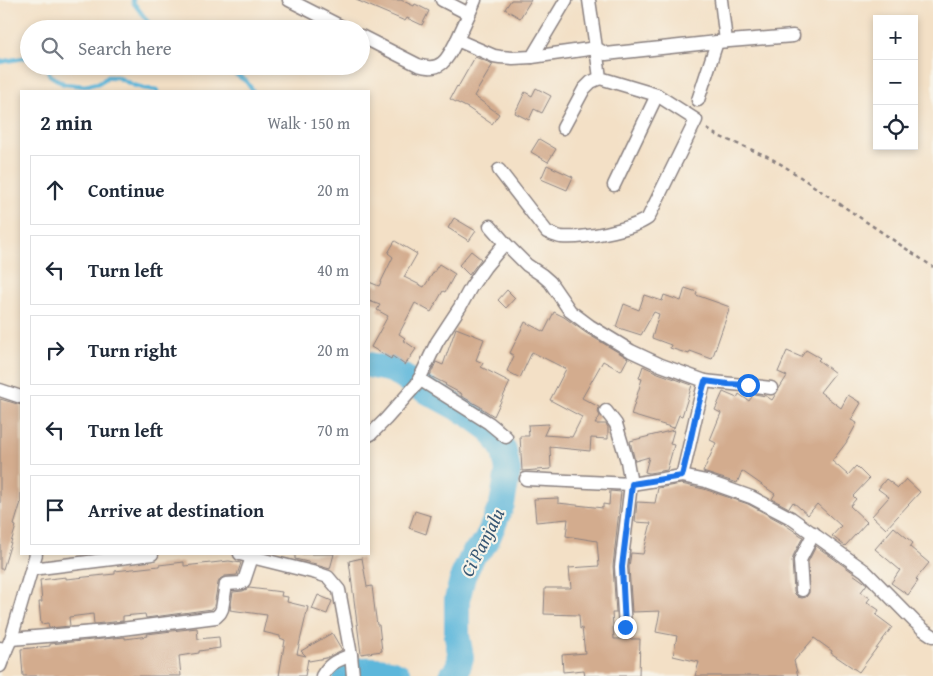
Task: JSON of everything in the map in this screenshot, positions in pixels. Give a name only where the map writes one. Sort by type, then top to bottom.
[{"type":"street","points":[[289,0],[328,20]]},
{"type":"street","points":[[442,0],[469,14]]},
{"type":"street","points":[[370,41],[418,65],[433,68],[446,60],[475,0]]},
{"type":"street","points":[[532,57],[566,0]]},
{"type":"street","points":[[589,0],[600,78]]},
{"type":"street","points":[[698,100],[722,42],[721,0]]},
{"type":"street","points":[[457,40],[494,56],[513,58],[596,48],[606,54],[794,36]]},
{"type":"street","points":[[499,170],[547,232],[564,237],[593,235],[629,227],[640,224],[648,218],[696,120],[657,95],[600,78],[591,82],[584,89],[563,128]]},
{"type":"street","points":[[614,185],[657,95]]},
{"type":"street","points":[[490,226],[527,265],[542,274],[550,282],[570,311],[590,326],[631,351],[660,365],[705,381],[771,388]]},
{"type":"street","points":[[370,434],[386,419],[418,382],[437,342],[471,287],[484,267],[505,243]]},
{"type":"street","points":[[682,476],[705,381]]},
{"type":"street","points":[[418,382],[489,423],[506,437]]},
{"type":"street","points":[[0,390],[20,397]]},
{"type":"street","points":[[606,411],[616,424],[628,461],[632,484],[622,567],[625,627]]},
{"type":"street","points":[[526,478],[632,484],[682,476],[706,481],[751,497],[791,518],[865,571],[914,621],[933,636]]},
{"type":"street","points":[[802,590],[800,561],[814,533]]},
{"type":"street","points":[[0,666],[36,555]]},
{"type":"street","points":[[32,569],[144,555]]},
{"type":"street","points":[[6,646],[216,617],[222,609],[226,584],[242,583],[244,581],[246,556],[316,572],[328,577],[339,590],[353,676]]},
{"type":"street","points":[[322,676],[331,664],[351,657]]},
{"type":"path","points":[[696,120],[718,136],[767,156],[784,166],[933,267]]},
{"type":"building","points":[[356,0],[401,0],[429,11],[422,25],[407,18],[405,21]]},
{"type":"building","points":[[511,0],[531,0],[520,18],[505,9]]},
{"type":"building","points":[[475,57],[493,64],[474,96],[499,114],[492,124],[450,99]]},
{"type":"building","points":[[536,88],[551,96],[542,113],[534,109],[529,120],[515,113],[525,92],[532,96]]},
{"type":"building","points":[[539,139],[556,149],[548,162],[531,152]]},
{"type":"building","points":[[547,165],[573,177],[567,190],[541,179]]},
{"type":"building","points":[[454,218],[476,231],[469,241],[448,228]]},
{"type":"building","points":[[395,241],[417,254],[404,277],[424,287],[439,264],[455,274],[431,312],[415,303],[399,334],[405,338],[403,340],[416,349],[405,365],[392,356],[391,359],[371,347],[388,316],[377,310],[380,305],[370,301],[370,282],[379,286],[393,257],[388,253]]},
{"type":"building","points":[[471,251],[481,259],[469,275],[459,265]]},
{"type":"building","points":[[685,288],[697,292],[696,295],[730,307],[712,359],[690,351],[689,354],[670,348],[671,345],[652,338],[659,314],[654,312],[641,335],[616,327],[624,304],[639,310],[644,295],[662,301],[664,295],[681,301]]},
{"type":"building","points":[[507,290],[515,298],[506,308],[498,300]]},
{"type":"building","points":[[554,312],[628,358],[621,371],[603,361],[582,398],[599,407],[598,412],[600,416],[595,424],[606,424],[608,427],[608,439],[591,438],[590,451],[550,447],[551,469],[522,471],[520,436],[529,436],[528,425],[549,424],[544,435],[572,437],[582,417],[550,400],[566,369],[532,352],[520,378],[507,371],[514,356],[510,353],[525,322],[544,332]]},
{"type":"building","points":[[456,328],[484,339],[476,360],[483,363],[481,367],[510,382],[494,416],[461,396],[462,394],[446,384],[430,376],[436,362],[443,365]]},
{"type":"building","points":[[806,350],[820,358],[818,360],[835,373],[820,392],[841,408],[848,395],[861,403],[851,420],[857,423],[846,443],[832,461],[848,475],[856,466],[869,479],[853,496],[856,499],[850,506],[867,522],[845,546],[832,536],[841,526],[817,504],[808,515],[793,502],[789,508],[772,499],[775,494],[742,471],[737,483],[703,472],[716,443],[710,440],[721,413],[715,410],[723,392],[737,398],[739,394],[749,401],[754,394],[766,396],[772,400],[787,376],[778,372],[787,351],[801,357]]},
{"type":"building","points":[[643,366],[692,385],[682,416],[679,415],[674,428],[631,415],[642,379],[639,378]]},
{"type":"building","points":[[0,399],[20,405],[20,505],[3,569],[0,569]]},
{"type":"building","points":[[674,430],[670,444],[674,445],[667,470],[645,472],[649,457],[635,461],[630,441]]},
{"type":"building","points":[[886,479],[898,488],[906,479],[920,492],[886,529],[872,516],[889,497],[878,489]]},
{"type":"building","points":[[681,484],[704,489],[748,504],[781,522],[803,537],[792,561],[794,591],[798,597],[806,597],[809,593],[808,562],[816,546],[867,584],[861,592],[870,598],[867,602],[879,610],[876,615],[892,627],[859,672],[831,653],[832,651],[814,638],[794,661],[798,676],[695,676],[699,662],[673,656],[677,636],[656,632],[660,611],[632,612],[629,567],[631,553],[643,554],[651,523],[635,522],[637,502],[655,503],[658,488]]},
{"type":"building","points":[[610,491],[621,492],[613,566],[616,613],[612,613],[614,639],[640,639],[639,676],[585,676],[584,670],[563,672],[562,655],[585,653],[579,615],[544,614],[545,588],[571,588],[569,568],[599,566],[597,541],[566,536],[568,519],[536,522],[534,499],[558,498],[558,503],[603,508],[603,504],[609,505]]},
{"type":"building","points":[[415,511],[431,516],[426,534],[409,528]]},
{"type":"building","points":[[894,527],[913,543],[910,547],[929,563],[916,579],[918,581],[908,595],[891,583],[900,570],[875,549]]},
{"type":"building","points":[[295,555],[334,555],[330,569],[295,559]]},
{"type":"building","points":[[362,558],[367,587],[372,586],[382,651],[361,654],[349,561]]},
{"type":"building","points":[[229,561],[241,563],[237,575],[225,576],[220,579],[212,609],[146,618],[145,614],[123,616],[123,621],[94,624],[93,614],[69,617],[70,626],[49,628],[48,623],[41,624],[40,580],[115,574],[115,571],[184,562],[184,566]]},
{"type":"building","points":[[249,588],[282,592],[281,596],[288,597],[287,602],[308,607],[297,654],[306,656],[301,651],[332,633],[342,650],[326,658],[309,661],[308,659],[305,676],[279,676],[285,640],[280,638],[280,636],[263,632],[267,615],[230,610],[233,592]]},
{"type":"building","points":[[318,595],[332,601],[327,614],[312,609]]},
{"type":"building","points":[[197,628],[198,639],[219,637],[220,648],[179,656],[181,676],[23,676],[21,649],[50,646],[50,644],[125,637],[125,639],[148,636],[147,634]]},
{"type":"waterway","points":[[133,0],[146,20]]},
{"type":"waterway","points":[[0,62],[20,59]]},
{"type":"waterway","points":[[50,75],[64,84],[85,86],[98,83],[108,77],[117,77],[133,85],[157,90]]},
{"type":"waterway","points":[[237,75],[246,81],[252,90]]},
{"type":"waterway","name":"Ci Panjalu","points":[[370,365],[392,370],[469,414],[491,430],[504,451],[508,471],[502,504],[486,542],[473,555],[463,576],[457,600],[457,636],[461,657],[456,674],[452,676]]},
{"type":"waterway","name":"Ci Panjalu","points":[[346,676],[360,670],[386,671],[399,676]]},
{"type":"route","points":[[625,627],[622,567],[632,484],[682,476],[705,381],[748,385]]}]
